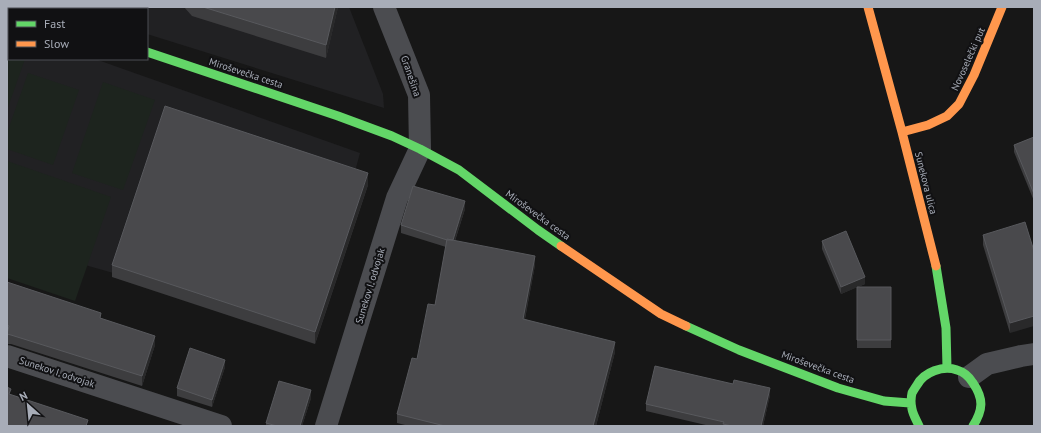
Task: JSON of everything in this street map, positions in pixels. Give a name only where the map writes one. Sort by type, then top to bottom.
[{"type":"main road","name":"Sunekova ulica","points":[[868,7],[902,132],[936,268],[946,328],[947,368]]},
{"type":"main road","name":"Novoselečki put","points":[[902,132],[928,125],[947,116],[959,104],[974,75],[1002,7]]},
{"type":"main road","name":"Miroševečka cesta","points":[[148,52],[338,116],[420,148],[459,170],[538,230],[661,314],[740,350],[838,388],[884,400],[910,403]]},
{"type":"main road","points":[[919,426],[912,415],[910,403],[912,392],[918,382],[926,374],[936,369],[947,368],[959,370],[969,377],[976,386],[980,396],[981,408],[978,418],[973,426]]},
{"type":"street","name":"Granešina","points":[[384,7],[419,95],[420,148]]},
{"type":"street","name":"Sunekov I. odvojak","points":[[326,426],[398,198],[420,148]]},
{"type":"street","points":[[969,377],[987,364],[1034,354]]},
{"type":"street","name":"Sunekov I. odvojak","points":[[7,356],[221,426]]},
{"type":"shaded area","points":[[62,7],[349,7],[383,94],[384,108],[148,34],[148,8]]},
{"type":"shaded area","points":[[7,28],[8,60],[98,60],[360,153],[312,329],[7,243]]},
{"type":"shaded area","points":[[8,50],[8,60],[25,60],[7,110]]},
{"type":"shaded area","points":[[28,73],[79,90],[53,165],[7,149],[7,133]]},
{"type":"shaded area","points":[[103,82],[155,100],[123,190],[72,173]]},
{"type":"shaded area","points":[[7,161],[111,197],[75,301],[7,278]]},
{"type":"building","points":[[203,7],[335,7],[326,45]]},
{"type":"building","points":[[165,106],[368,173],[315,332],[112,265]]},
{"type":"building","points":[[1034,137],[1034,194],[1014,145]]},
{"type":"building","points":[[413,186],[465,201],[453,240],[447,240],[401,225]]},
{"type":"building","points":[[1025,222],[1034,251],[1034,316],[1010,323],[983,235]]},
{"type":"building","points":[[846,231],[865,277],[841,287],[822,241]]},
{"type":"building","points":[[447,239],[535,256],[523,319],[615,342],[593,426],[445,426],[397,414],[412,358],[417,359],[428,304],[435,305]]},
{"type":"building","points":[[7,282],[101,313],[100,318],[155,336],[142,376],[7,334],[9,326],[7,325]]},
{"type":"building","points":[[857,287],[891,287],[891,340],[857,340]]},
{"type":"building","points":[[190,348],[225,360],[212,400],[177,388]]},
{"type":"building","points":[[655,366],[733,384],[734,380],[770,388],[761,426],[732,426],[723,424],[724,422],[646,404]]},
{"type":"building","points":[[279,381],[311,390],[300,426],[277,426],[266,423]]},
{"type":"building","points":[[7,387],[11,389],[9,394],[88,420],[86,426],[7,426]]},
{"type":"traffic: fast","points":[[148,52],[338,116],[392,136],[420,149],[459,170],[561,246]]},
{"type":"traffic: fast","points":[[936,266],[946,328],[947,368]]},
{"type":"traffic: fast","points":[[686,326],[739,350],[838,388],[884,401],[910,403]]},
{"type":"traffic: fast","points":[[919,426],[912,409],[912,393],[924,376],[934,371],[946,368],[960,371],[970,379],[977,389],[981,404],[979,415],[973,426]]},
{"type":"traffic: slow","points":[[868,7],[936,266]]},
{"type":"traffic: slow","points":[[902,132],[928,125],[947,116],[959,104],[974,75],[1002,7]]},
{"type":"traffic: slow","points":[[561,246],[661,314],[686,326]]}]
